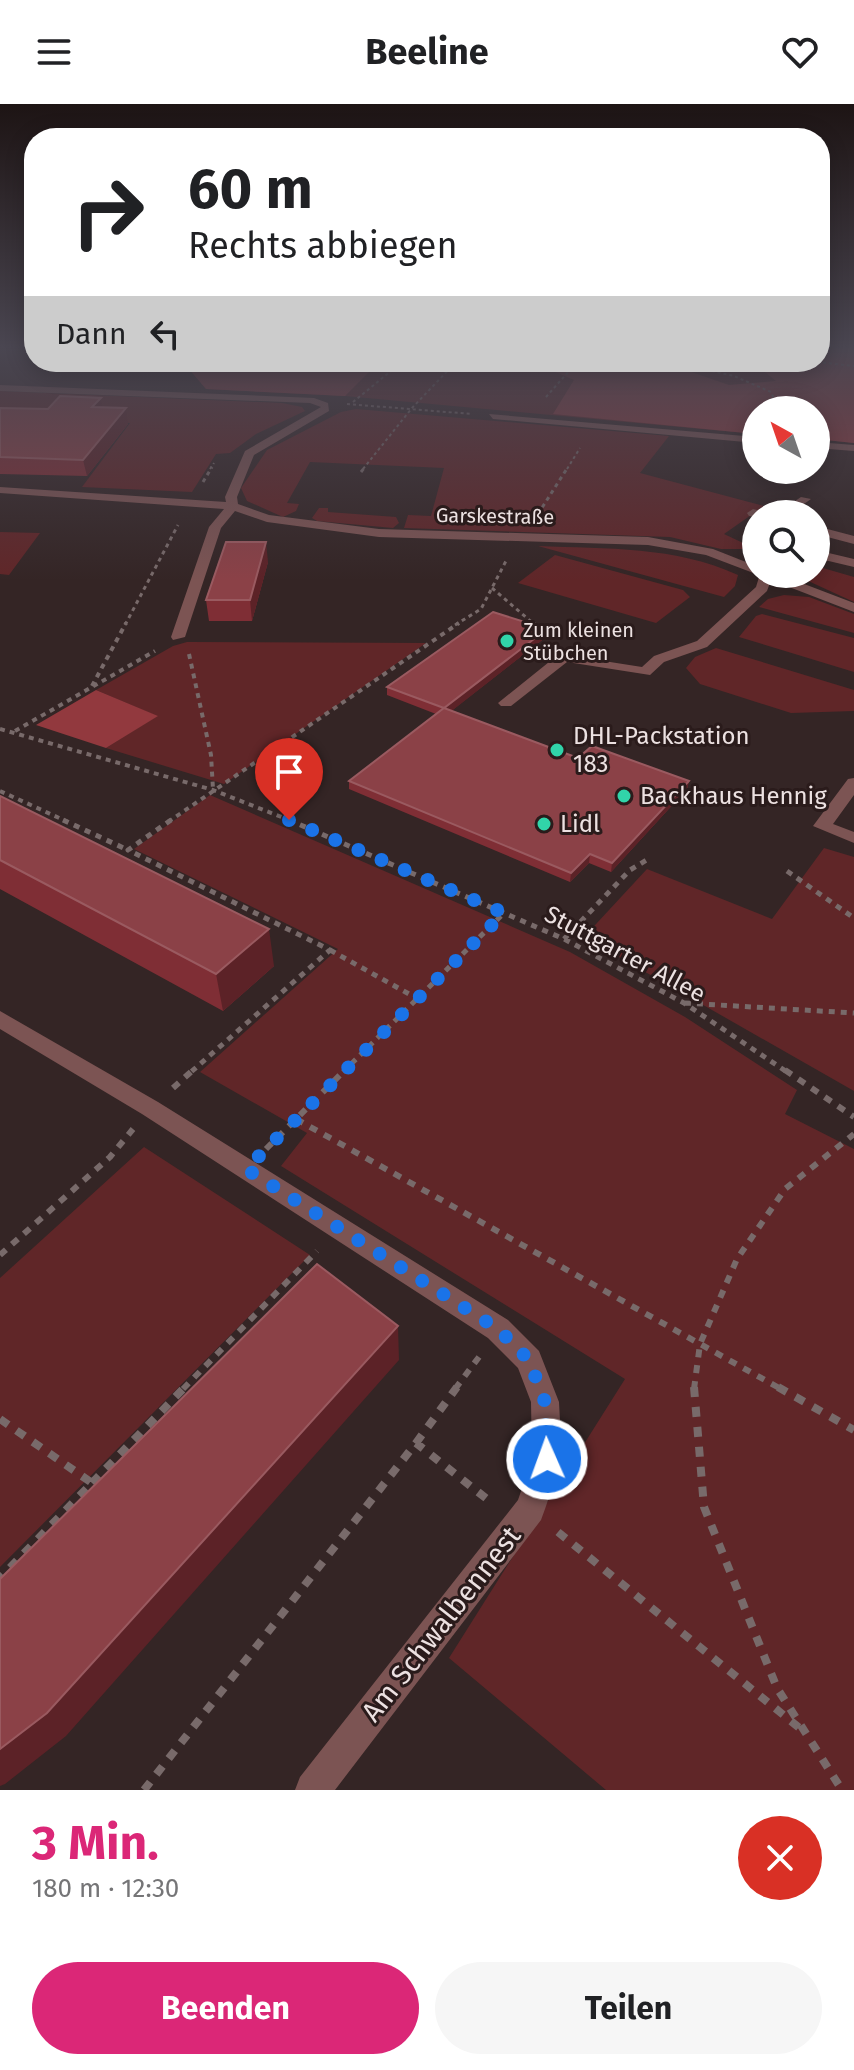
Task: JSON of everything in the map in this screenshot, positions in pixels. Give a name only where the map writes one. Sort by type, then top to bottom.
[{"type":"street","points":[[178,637],[215,527],[233,506],[231,497],[249,453],[298,424]]},
{"type":"street","points":[[588,424],[742,439]]},
{"type":"street","points":[[830,446],[854,448]]},
{"type":"street","name":"Garskestraße","points":[[0,490],[233,506],[267,518],[379,533],[660,542],[742,562]]},
{"type":"street","points":[[830,534],[854,542]]},
{"type":"street","points":[[830,546],[854,542]]},
{"type":"street","points":[[830,557],[854,563]]},
{"type":"street","points":[[738,563],[742,565]]},
{"type":"street","points":[[506,703],[564,657],[645,672],[659,659],[702,644],[762,588]]},
{"type":"street","points":[[802,588],[854,608]]},
{"type":"street","points":[[854,783],[822,826],[854,838]]},
{"type":"street","name":"Am Schwalbennest","points":[[0,1019],[150,1108],[498,1329],[529,1360],[545,1402],[547,1459],[524,1516],[313,1790]]},
{"type":"path","points":[[361,472],[400,424]]},
{"type":"path","points":[[516,536],[530,528],[572,457],[589,439],[591,424]]},
{"type":"path","points":[[92,687],[217,458],[249,453]]},
{"type":"path","points":[[128,850],[426,643],[481,609],[508,556]]},
{"type":"path","points":[[492,588],[558,644],[564,657]]},
{"type":"path","points":[[481,609],[489,612]]},
{"type":"path","points":[[521,623],[548,636]]},
{"type":"path","points":[[14,732],[178,637],[187,642],[193,688],[214,764],[213,790]]},
{"type":"path","name":"Stuttgarter Allee","points":[[0,729],[213,790],[564,939],[684,1003],[854,1117]]},
{"type":"path","points":[[0,791],[128,850],[330,950],[418,999]]},
{"type":"path","points":[[564,939],[630,870],[650,858]]},
{"type":"path","points":[[787,871],[854,918]]},
{"type":"path","points":[[246,1169],[504,913]]},
{"type":"path","points":[[0,1255],[110,1157],[150,1108],[330,950]]},
{"type":"path","points":[[684,1003],[854,1013]]},
{"type":"path","points":[[296,1119],[854,1430]]},
{"type":"path","points":[[842,1790],[777,1688],[704,1507],[694,1389],[700,1344],[737,1259],[785,1189],[854,1134]]},
{"type":"path","points":[[0,1578],[339,1229]]},
{"type":"path","points":[[144,1790],[416,1443],[498,1329]]},
{"type":"path","points":[[0,1419],[92,1483]]},
{"type":"path","points":[[416,1443],[524,1516],[806,1732]]},
{"type":"shaded area","points":[[129,424],[278,424],[256,434],[230,453],[216,454],[192,492],[82,487]]},
{"type":"shaded area","points":[[318,424],[526,424],[669,436],[640,473],[742,500],[742,521],[724,534],[742,542],[742,549],[721,549],[670,537],[404,528],[408,515],[431,516],[444,468],[310,462],[287,503],[299,504],[296,511],[283,517],[247,501],[241,488],[267,450]]},
{"type":"shaded area","points":[[644,424],[742,424],[742,433]]},
{"type":"shaded area","points":[[651,424],[742,424],[742,433]]},
{"type":"shaded area","points":[[830,424],[854,424],[854,443],[830,440]]},
{"type":"shaded area","points":[[830,424],[854,424],[854,443],[830,440]]},
{"type":"shaded area","points":[[319,508],[328,508],[328,512],[396,517],[399,523],[393,528],[317,521],[312,518]]},
{"type":"shaded area","points":[[0,532],[40,533],[9,575],[0,574]]},
{"type":"shaded area","points":[[538,546],[665,554],[738,575],[735,586],[724,597]]},
{"type":"shaded area","points":[[555,555],[683,590],[690,597],[656,623],[518,583]]},
{"type":"shaded area","points":[[830,570],[854,577],[854,602],[824,588],[830,588]]},
{"type":"shaded area","points":[[784,595],[809,597],[854,614],[854,633],[759,607],[768,599]]},
{"type":"shaded area","points":[[762,614],[854,638],[854,672],[739,637],[756,616]]},
{"type":"shaded area","points":[[187,642],[426,643],[224,784],[106,748],[157,716],[96,690],[173,646]]},
{"type":"shaded area","points":[[716,648],[854,690],[854,711],[791,713],[700,684],[686,668],[695,657]]},
{"type":"shaded area","points":[[96,690],[158,716],[106,748],[36,725]]},
{"type":"shaded area","points":[[210,795],[570,952],[685,1017],[797,1090],[785,1114],[854,1149],[854,1790],[606,1790],[449,1658],[625,1379],[281,1166],[307,1133],[200,1072],[338,949],[134,849]]},
{"type":"shaded area","points":[[824,848],[854,857],[854,1091],[584,937],[647,869],[772,919]]},
{"type":"shaded area","points":[[144,1147],[310,1255],[0,1567],[0,1278]]},
{"type":"building","points":[[0,424],[113,424],[83,460],[0,457]]},
{"type":"building","points":[[226,542],[266,542],[250,600],[206,600]]},
{"type":"building","points":[[493,612],[547,629],[444,708],[387,687]]},
{"type":"building","name":"Lidl","points":[[444,708],[578,758],[592,746],[689,781],[612,863],[590,854],[571,873],[349,781]]},
{"type":"building","points":[[0,796],[269,929],[216,974],[0,860]]},
{"type":"building","points":[[317,1264],[398,1326],[47,1713],[0,1749],[0,1579]]},
{"type":"place","name":"Zum kleinen Stübchen","points":[[507,641]]},
{"type":"place","name":"DHL-Packstation 183","points":[[557,750]]},
{"type":"place","name":"Backhaus Hennig","points":[[624,796]]},
{"type":"place","name":"Lidl","points":[[544,824]]},
{"type":"route","points":[[289,820],[504,913],[246,1169],[498,1329],[529,1360],[545,1402],[547,1459]]}]
